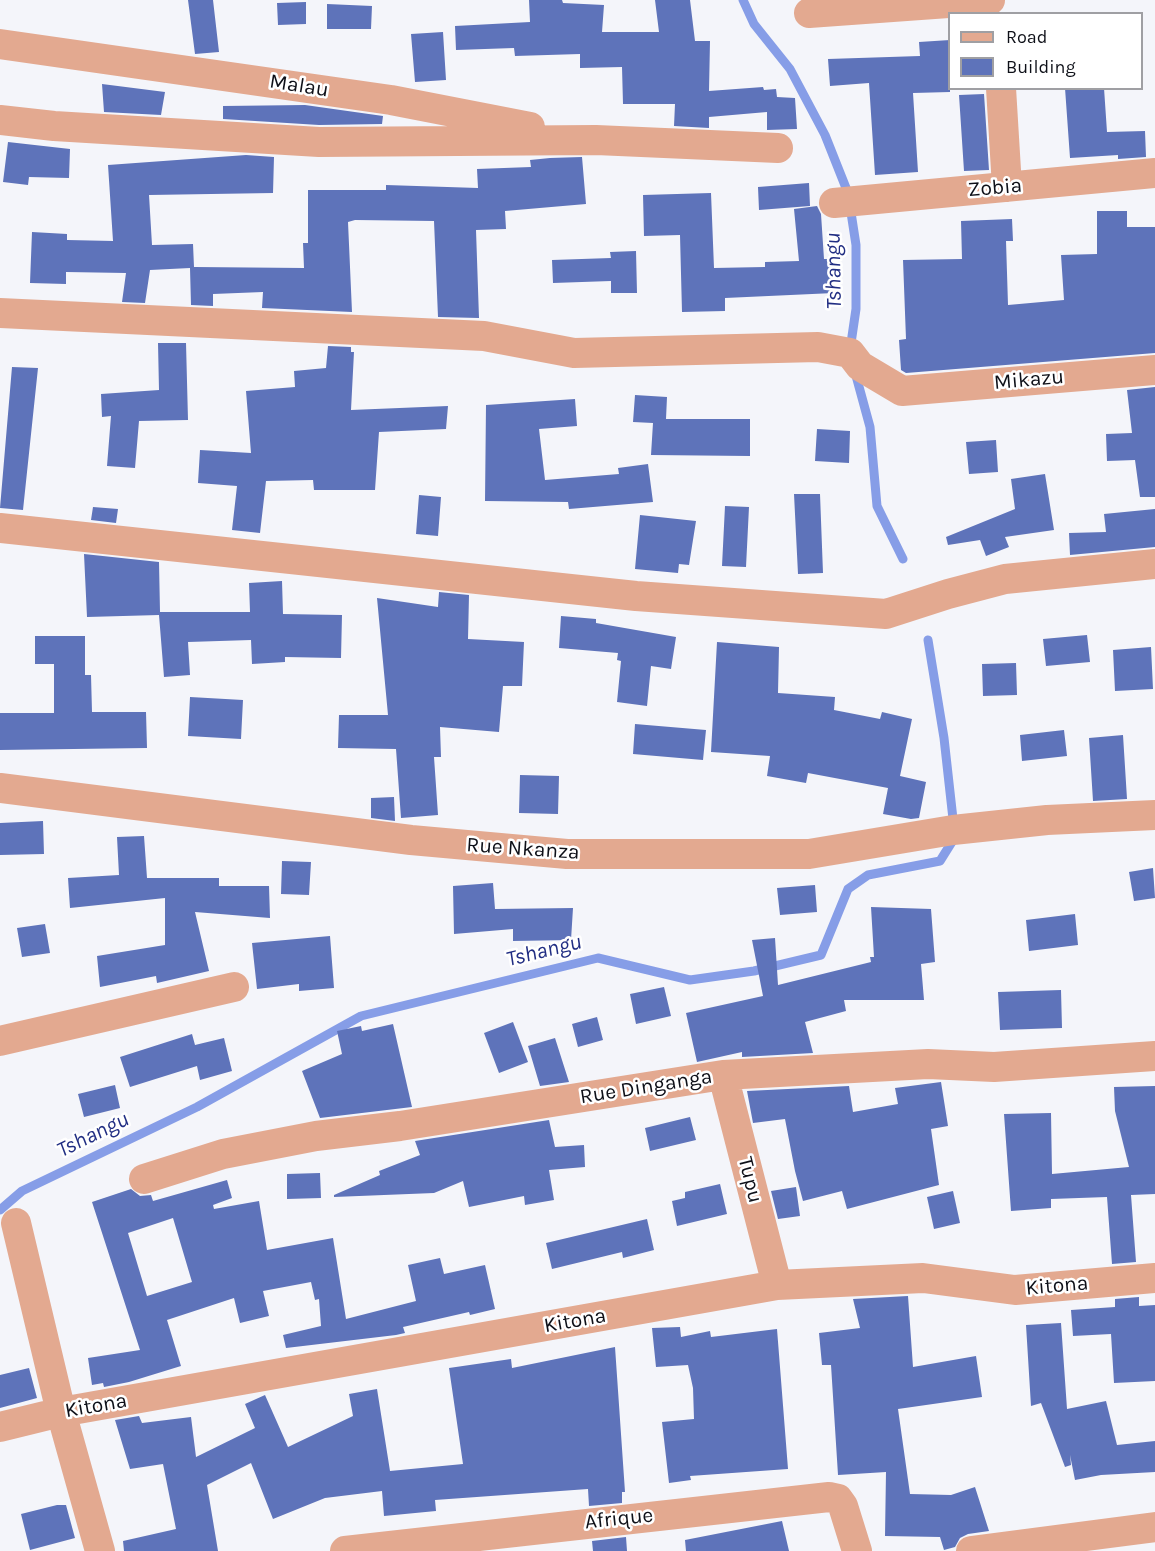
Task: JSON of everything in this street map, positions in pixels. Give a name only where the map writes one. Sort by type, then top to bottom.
[{"type":"street","points":[[809,13],[990,0]]},
{"type":"street","name":"Malau","points":[[0,44],[391,100],[596,140]]},
{"type":"street","points":[[1001,90],[1007,187]]},
{"type":"street","points":[[0,120],[54,126],[319,142],[596,140],[778,148]]},
{"type":"street","name":"Zobia","points":[[834,203],[1155,173]]},
{"type":"street","name":"Mikazu","points":[[0,313],[484,336],[574,353],[818,347],[850,353],[860,366],[902,391],[1155,370]]},
{"type":"street","points":[[0,528],[636,596],[886,614],[1005,579],[1155,564]]},
{"type":"street","name":"Rue Nkanza","points":[[0,788],[411,840],[567,854],[809,854],[953,830],[1047,820],[1155,815]]},
{"type":"street","points":[[0,1041],[234,987]]},
{"type":"street","name":"Rue Dinganga","points":[[144,1179],[223,1154],[316,1136],[400,1126],[723,1075],[928,1064],[994,1067],[1155,1056]]},
{"type":"street","name":"Tupu","points":[[723,1075],[777,1285]]},
{"type":"street","points":[[16,1223],[61,1412],[100,1551]]},
{"type":"street","name":"Kitona","points":[[0,1426],[61,1412],[777,1285],[923,1278],[1015,1290],[1155,1278]]},
{"type":"street","name":"Afrique","points":[[345,1551],[829,1497],[838,1498],[843,1506],[857,1551]]},
{"type":"street","points":[[971,1551],[1155,1527]]},
{"type":"building","points":[[188,0],[213,0],[219,52],[195,54]]},
{"type":"building","points":[[529,0],[562,0],[563,3],[604,5],[602,32],[659,32],[655,0],[690,0],[695,41],[710,41],[709,91],[763,87],[764,90],[776,89],[777,97],[795,98],[797,129],[767,130],[767,112],[709,117],[709,128],[674,126],[675,104],[623,104],[622,67],[580,68],[580,54],[515,56],[514,48],[456,50],[455,26],[530,22]]},
{"type":"building","points":[[306,2],[306,24],[278,25],[277,3]]},
{"type":"building","points":[[327,4],[372,6],[371,29],[327,29]]},
{"type":"building","points":[[443,32],[446,80],[415,82],[411,34]]},
{"type":"building","points":[[948,40],[948,90],[950,92],[913,93],[918,172],[875,175],[869,83],[830,86],[828,59],[920,56],[919,42]]},
{"type":"building","points":[[102,84],[165,92],[161,115],[104,112]]},
{"type":"building","points":[[1065,90],[1104,90],[1107,132],[1145,131],[1146,157],[1118,159],[1118,155],[1070,158]]},
{"type":"building","points":[[984,94],[989,170],[964,171],[959,95]]},
{"type":"building","points":[[305,105],[383,116],[382,124],[319,125],[223,119],[223,106]]},
{"type":"building","points":[[8,142],[70,149],[69,178],[29,177],[28,185],[3,182]]},
{"type":"building","points":[[246,155],[274,157],[273,193],[149,195],[152,245],[193,244],[194,267],[304,268],[303,243],[308,243],[308,190],[386,190],[386,185],[478,188],[477,169],[531,167],[530,160],[550,158],[582,157],[586,204],[505,211],[506,229],[476,230],[479,318],[438,317],[434,221],[355,220],[348,222],[352,312],[262,308],[263,292],[213,294],[213,306],[191,305],[190,268],[150,270],[145,303],[122,302],[126,273],[66,272],[66,284],[30,283],[32,232],[67,234],[67,240],[113,241],[108,165]]},
{"type":"building","points":[[809,183],[810,206],[759,210],[758,187]]},
{"type":"building","points":[[711,193],[714,268],[765,267],[765,262],[799,261],[794,209],[817,206],[821,214],[824,259],[832,259],[834,293],[725,298],[725,311],[682,312],[680,235],[644,236],[643,195]]},
{"type":"building","points":[[1097,211],[1127,211],[1127,227],[1155,227],[1155,353],[906,373],[901,370],[899,340],[906,339],[903,260],[962,259],[961,221],[1012,219],[1013,241],[1006,241],[1008,305],[1064,300],[1061,255],[1097,254]]},
{"type":"building","points":[[636,251],[637,293],[611,293],[611,281],[553,283],[552,260],[611,258],[610,252]]},
{"type":"building","points":[[158,343],[186,343],[188,420],[139,421],[135,468],[107,466],[111,416],[102,417],[101,394],[159,390]]},
{"type":"building","points":[[328,346],[351,347],[351,352],[354,352],[351,410],[448,406],[446,429],[379,432],[375,490],[314,490],[313,480],[266,481],[260,533],[232,530],[237,486],[198,483],[200,450],[251,453],[246,391],[295,387],[294,371],[326,368]]},
{"type":"building","points":[[12,367],[38,368],[23,510],[0,508]]},
{"type":"building","points":[[1155,387],[1155,497],[1140,497],[1135,460],[1107,461],[1106,434],[1132,433],[1127,390]]},
{"type":"building","points":[[635,395],[667,397],[666,419],[750,419],[750,456],[651,455],[653,423],[633,422]]},
{"type":"building","points":[[575,399],[577,426],[539,429],[545,480],[619,474],[618,468],[648,464],[653,502],[569,509],[568,502],[485,501],[486,405]]},
{"type":"building","points":[[817,429],[850,431],[849,463],[815,461]]},
{"type":"building","points":[[996,440],[998,472],[969,474],[966,442]]},
{"type":"building","points":[[1045,474],[1054,530],[1005,537],[1009,547],[986,556],[980,540],[948,545],[946,537],[1015,509],[1011,479]]},
{"type":"building","points":[[794,494],[820,494],[823,573],[798,574]]},
{"type":"building","points":[[419,495],[441,497],[438,536],[416,534]]},
{"type":"building","points":[[725,506],[749,507],[746,567],[722,566]]},
{"type":"building","points":[[93,507],[118,509],[116,523],[91,520]]},
{"type":"building","points":[[1155,509],[1155,547],[1070,555],[1069,533],[1106,532],[1104,514]]},
{"type":"building","points":[[640,515],[696,521],[689,565],[679,564],[678,573],[635,569]]},
{"type":"building","points":[[84,554],[159,562],[160,612],[250,612],[249,583],[282,581],[283,614],[342,615],[341,658],[285,657],[285,662],[252,664],[251,640],[188,642],[190,675],[164,677],[159,615],[87,617]]},
{"type":"building","points":[[439,592],[469,595],[468,639],[524,642],[522,686],[503,686],[499,732],[440,727],[441,757],[434,757],[438,815],[401,818],[396,749],[338,748],[339,715],[388,715],[377,598],[438,607]]},
{"type":"building","points":[[561,616],[596,619],[596,623],[676,637],[671,669],[651,666],[647,706],[617,702],[621,661],[617,660],[618,653],[559,648]]},
{"type":"building","points":[[1087,635],[1090,662],[1046,666],[1043,639]]},
{"type":"building","points":[[35,636],[85,636],[85,675],[91,675],[92,712],[146,712],[147,748],[0,750],[0,713],[54,713],[54,664],[35,664]]},
{"type":"building","points":[[717,642],[779,647],[778,693],[835,697],[834,710],[880,719],[882,712],[912,719],[900,776],[926,782],[919,818],[911,819],[883,814],[888,788],[808,773],[806,783],[767,776],[770,756],[711,752]]},
{"type":"building","points":[[1151,647],[1153,689],[1115,691],[1113,650]]},
{"type":"building","points":[[1016,663],[1017,695],[983,696],[982,664]]},
{"type":"building","points":[[190,697],[243,700],[241,739],[188,736]]},
{"type":"building","points":[[635,724],[706,730],[703,760],[633,754]]},
{"type":"building","points":[[1064,730],[1067,756],[1022,761],[1020,735]]},
{"type":"building","points":[[1123,735],[1127,799],[1093,801],[1089,738]]},
{"type":"building","points":[[520,775],[559,776],[558,814],[519,813]]},
{"type":"building","points":[[394,797],[395,821],[371,818],[371,798]]},
{"type":"building","points":[[43,821],[44,854],[0,855],[0,823]]},
{"type":"building","points":[[144,836],[147,878],[219,878],[219,886],[269,886],[270,918],[195,912],[209,971],[157,983],[156,976],[100,987],[97,956],[165,945],[165,898],[70,908],[68,878],[119,875],[117,837]]},
{"type":"building","points":[[282,861],[311,862],[309,895],[281,894]]},
{"type":"building","points":[[1153,868],[1155,898],[1134,901],[1129,872]]},
{"type":"building","points":[[493,883],[495,909],[573,908],[571,940],[513,941],[513,929],[454,934],[453,886]]},
{"type":"building","points":[[815,885],[817,912],[780,915],[777,888]]},
{"type":"building","points":[[871,907],[931,909],[935,962],[921,964],[924,1000],[844,1000],[846,1011],[805,1022],[813,1053],[742,1057],[742,1052],[697,1062],[686,1013],[763,996],[752,940],[775,938],[778,985],[871,962],[870,957],[874,957]]},
{"type":"building","points":[[1075,914],[1078,945],[1029,951],[1026,920]]},
{"type":"building","points":[[45,924],[50,953],[22,957],[17,928]]},
{"type":"building","points":[[330,936],[334,988],[299,991],[299,984],[257,989],[252,943]]},
{"type":"building","points":[[664,987],[671,1016],[636,1024],[630,994]]},
{"type":"building","points":[[1061,990],[1062,1028],[1000,1030],[998,992]]},
{"type":"building","points":[[597,1017],[603,1040],[578,1047],[572,1024]]},
{"type":"building","points":[[513,1022],[528,1062],[499,1073],[484,1033]]},
{"type":"building","points":[[393,1024],[412,1107],[320,1118],[302,1071],[342,1054],[337,1031],[361,1026],[362,1031]]},
{"type":"building","points":[[192,1034],[195,1045],[224,1038],[232,1071],[200,1080],[197,1066],[130,1087],[120,1057]]},
{"type":"building","points":[[555,1038],[569,1082],[540,1086],[528,1046]]},
{"type":"building","points":[[941,1082],[948,1126],[931,1129],[939,1185],[847,1209],[842,1191],[803,1201],[785,1119],[753,1123],[747,1091],[849,1086],[853,1112],[898,1104],[895,1088]]},
{"type":"building","points":[[115,1085],[120,1108],[84,1117],[78,1094]]},
{"type":"building","points":[[1155,1086],[1155,1194],[1131,1195],[1136,1262],[1112,1264],[1107,1197],[1051,1199],[1051,1208],[1011,1211],[1004,1114],[1051,1113],[1052,1174],[1129,1167],[1115,1111],[1114,1087]]},
{"type":"building","points":[[690,1117],[696,1140],[650,1151],[645,1128]]},
{"type":"building","points":[[549,1120],[555,1147],[584,1145],[585,1167],[549,1170],[554,1200],[525,1205],[524,1196],[469,1207],[463,1181],[434,1193],[334,1197],[334,1195],[380,1175],[379,1171],[420,1155],[415,1141]]},
{"type":"building","points":[[320,1173],[321,1198],[287,1199],[287,1174]]},
{"type":"building","points":[[227,1180],[232,1198],[213,1205],[214,1209],[259,1201],[267,1250],[333,1238],[346,1319],[416,1301],[408,1265],[440,1258],[444,1274],[485,1265],[495,1309],[470,1315],[469,1312],[403,1327],[405,1333],[396,1335],[286,1348],[283,1335],[321,1326],[319,1299],[315,1300],[311,1282],[263,1291],[269,1316],[240,1323],[234,1298],[167,1320],[181,1366],[129,1382],[104,1387],[103,1383],[92,1385],[88,1358],[140,1350],[92,1202],[131,1189],[140,1196],[151,1195],[153,1201]],"holes":[[[173,1218],[192,1282],[147,1296],[128,1233]]]},
{"type":"building","points":[[720,1184],[727,1214],[677,1226],[672,1201],[685,1198],[685,1192]]},
{"type":"building","points":[[796,1187],[800,1216],[778,1219],[771,1191]]},
{"type":"building","points":[[953,1191],[960,1223],[934,1229],[927,1197]]},
{"type":"building","points":[[647,1219],[654,1250],[623,1258],[622,1252],[552,1269],[546,1243]]},
{"type":"building","points":[[908,1296],[913,1367],[976,1356],[982,1397],[898,1409],[910,1494],[951,1495],[975,1487],[989,1531],[968,1534],[960,1538],[955,1547],[944,1550],[940,1537],[885,1536],[886,1472],[838,1475],[831,1365],[822,1365],[819,1333],[860,1328],[853,1299]]},
{"type":"building","points":[[1139,1297],[1139,1306],[1155,1305],[1155,1381],[1114,1383],[1111,1334],[1073,1336],[1071,1310],[1115,1307],[1115,1299]]},
{"type":"building","points":[[1061,1323],[1067,1409],[1106,1401],[1117,1445],[1155,1441],[1155,1472],[1101,1475],[1075,1480],[1070,1455],[1071,1465],[1065,1467],[1041,1403],[1031,1406],[1026,1325]]},
{"type":"building","points":[[680,1327],[681,1337],[710,1331],[711,1337],[777,1329],[788,1469],[690,1476],[691,1480],[669,1483],[662,1422],[694,1419],[693,1388],[688,1365],[656,1367],[652,1328]]},
{"type":"building","points":[[615,1347],[625,1492],[622,1492],[622,1503],[589,1506],[588,1489],[435,1500],[436,1511],[384,1516],[382,1491],[325,1498],[273,1519],[251,1463],[207,1485],[218,1551],[124,1551],[123,1541],[176,1529],[163,1464],[130,1469],[115,1420],[139,1416],[142,1423],[191,1417],[196,1457],[255,1428],[245,1404],[265,1395],[288,1447],[353,1416],[349,1394],[377,1389],[390,1471],[463,1464],[449,1368],[511,1359],[512,1368]]},
{"type":"building","points":[[29,1368],[37,1398],[0,1408],[0,1375]]},
{"type":"building","points":[[66,1505],[75,1538],[30,1550],[21,1514]]},
{"type":"building","points":[[782,1521],[789,1551],[686,1551],[685,1540]]},
{"type":"building","points":[[626,1537],[627,1551],[593,1551],[592,1541]]},
{"type":"waterway","name":"Tshangu","points":[[743,0],[754,24],[790,69],[825,135],[848,193],[856,245],[856,309],[850,350]]},
{"type":"waterway","name":"Tshangu","points":[[855,372],[870,427],[877,506],[903,559]]},
{"type":"waterway","name":"Tshangu","points":[[0,1210],[22,1191],[197,1107],[361,1016],[598,958],[690,980],[754,971],[821,955],[848,889],[868,875],[940,861],[955,837],[944,738],[928,640]]}]
